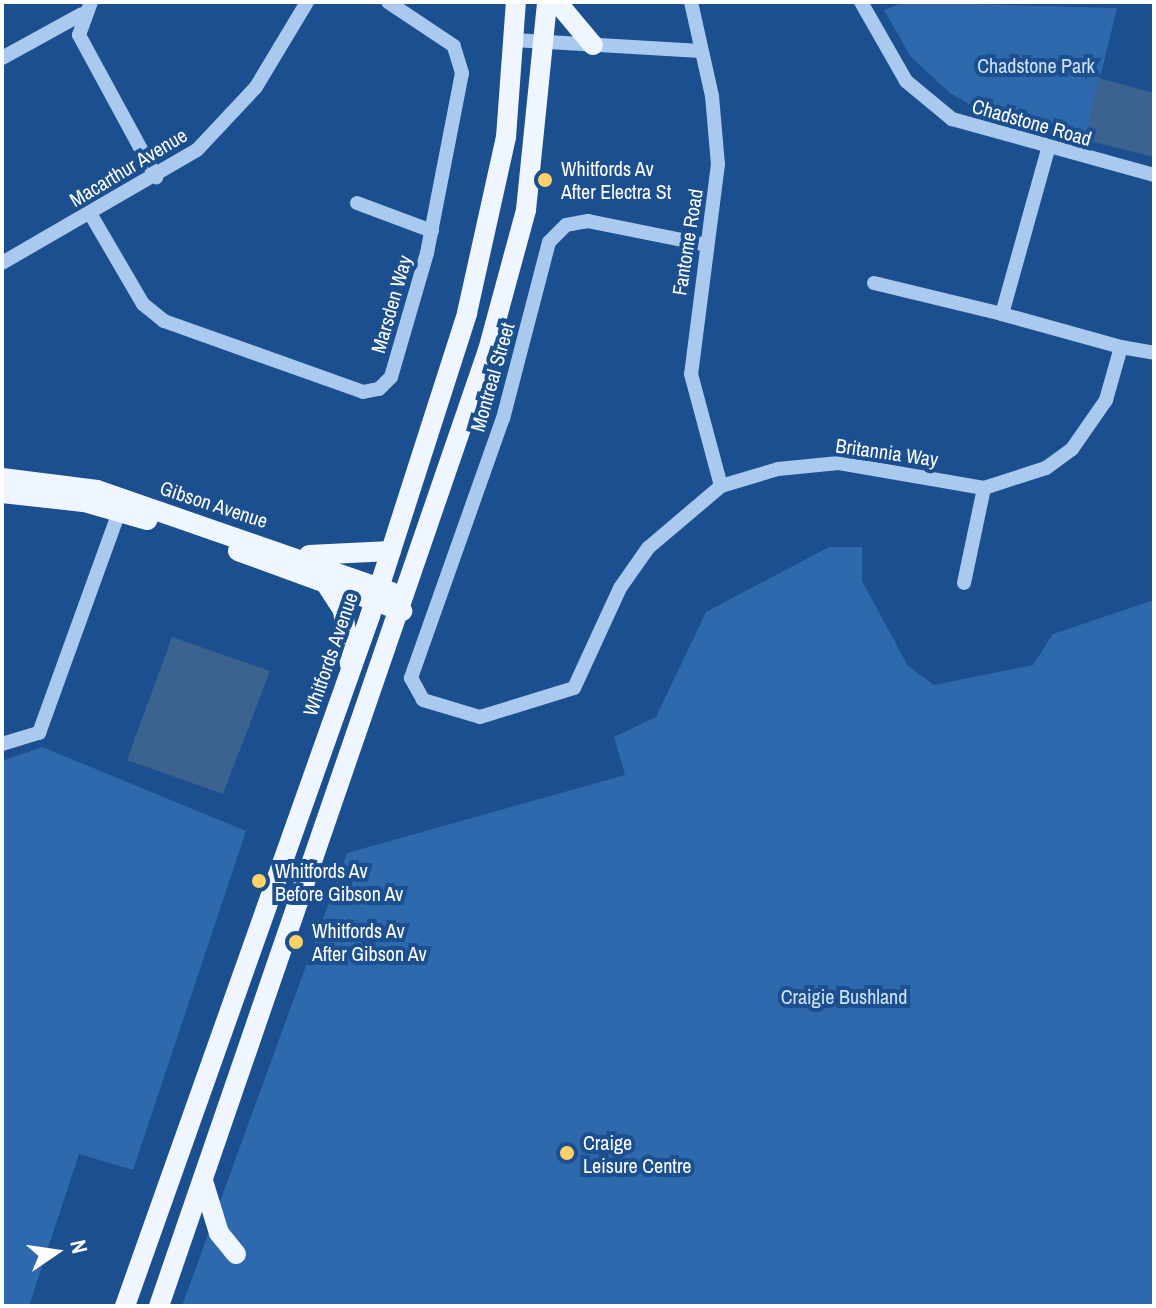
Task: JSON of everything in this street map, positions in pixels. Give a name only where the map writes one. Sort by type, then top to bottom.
[{"type":"main road","name":"Whitfords Avenue","points":[[125,1306],[377,594],[481,264],[506,137],[516,2]]},
{"type":"main road","points":[[159,1306],[404,604],[509,280],[530,181],[546,42],[547,2]]},
{"type":"main road","points":[[557,2],[593,45]]},
{"type":"main road","name":"Gibson Avenue","points":[[2,478],[121,506],[293,555],[404,604]]},
{"type":"main road","name":"Gibson Avenue","points":[[2,493],[121,506],[322,581],[377,594]]},
{"type":"main road","points":[[293,555],[391,551]]},
{"type":"main road","points":[[322,581],[343,610],[351,669]]},
{"type":"main road","points":[[203,1181],[219,1233],[236,1254]]},
{"type":"street","name":"Macarthur Avenue","points":[[2,263],[156,177],[223,127],[307,2]]},
{"type":"street","name":"Marsden Way","points":[[91,215],[143,304],[164,321],[363,392],[391,377],[432,231],[462,73],[454,46],[388,2]]},
{"type":"street","name":"Fantome Road","points":[[691,2],[717,129],[691,374],[721,486]]},
{"type":"street","name":"Chadstone Road","points":[[861,2],[874,35],[924,99],[985,133],[1154,175]]},
{"type":"street","points":[[87,8],[79,35],[156,177]]},
{"type":"street","points":[[2,58],[87,8]]},
{"type":"street","points":[[514,40],[701,51]]},
{"type":"street","points":[[1002,314],[1048,149]]},
{"type":"street","points":[[357,203],[432,231]]},
{"type":"street","name":"Montreal Street","points":[[411,678],[503,418],[549,242],[566,225],[588,221],[707,245]]},
{"type":"street","points":[[874,283],[1154,353]]},
{"type":"street","name":"Britannia Way","points":[[411,678],[423,700],[463,717],[503,714],[574,688],[620,588],[648,548],[721,486],[778,469],[839,463],[984,488],[1046,468],[1072,449],[1106,400],[1121,347]]},
{"type":"street","points":[[964,583],[984,488]]},
{"type":"street","points":[[2,744],[39,733],[121,506]]},
{"type":"green space","name":"Chadstone Park","points":[[905,2],[1117,8],[1085,140],[996,119],[950,93],[911,57],[884,10]]},
{"type":"green space","name":"Craigie Bushland","points":[[829,547],[862,547],[862,581],[908,666],[934,685],[1033,665],[1053,634],[1154,600],[1154,1306],[182,1306],[347,853],[625,775],[614,737],[656,717],[706,612]]},
{"type":"green space","points":[[42,747],[246,831],[133,1170],[79,1154],[29,1306],[2,1306],[2,761]]},
{"type":"shaded area","points":[[1099,78],[1154,93],[1154,157],[1085,140]]},
{"type":"shaded area","points":[[172,637],[270,671],[223,794],[127,760]]},
{"type":"place","name":"Whitfords Av After Electra St","points":[[545,180]]},
{"type":"place","name":"Whitfords Av Before Gibson Av","points":[[259,881]]},
{"type":"place","name":"Whitfords Av After Gibson Av","points":[[296,942]]},
{"type":"place","name":"Craige Leisure Centre","points":[[567,1153]]}]
